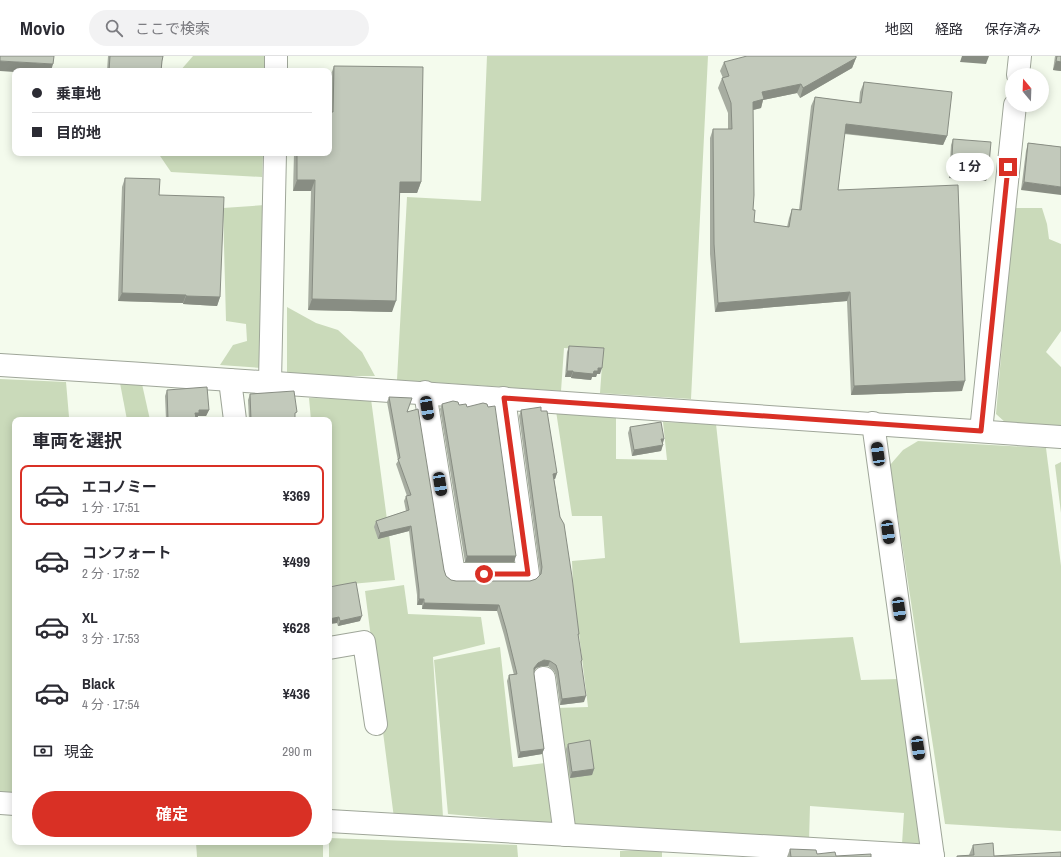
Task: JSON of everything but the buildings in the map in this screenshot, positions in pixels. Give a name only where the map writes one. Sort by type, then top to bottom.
[{"type":"street","points":[[276,56],[276,68]]},
{"type":"street","points":[[1019,68],[1020,56]]},
{"type":"street","points":[[981,431],[1014,112]]},
{"type":"street","points":[[270,382],[275,156]]},
{"type":"street","points":[[0,365],[425,392],[873,423],[1061,438]]},
{"type":"street","points":[[230,380],[235,417]]},
{"type":"street","points":[[425,392],[454,574],[528,574],[504,398]]},
{"type":"street","points":[[332,821],[933,857],[873,423]]},
{"type":"street","points":[[332,647],[364,642],[376,724]]},
{"type":"street","points":[[544,678],[565,835]]},
{"type":"street","points":[[0,803],[12,804]]},
{"type":"green space","points":[[193,56],[267,56],[267,68],[183,68]]},
{"type":"green space","points":[[487,56],[708,56],[691,399],[600,393],[603,351],[564,348],[561,391],[397,380],[407,197],[481,201]]},
{"type":"green space","points":[[160,156],[263,156],[262,177],[171,172]]},
{"type":"green space","points":[[265,205],[262,368],[220,365],[233,345],[247,341],[246,324],[226,321],[223,208]]},
{"type":"green space","points":[[1014,208],[1042,208],[1047,224],[1049,239],[1061,244],[1061,331],[1046,352],[1061,367],[1061,431],[1006,423],[996,414]]},
{"type":"green space","points":[[287,307],[316,323],[338,330],[362,352],[375,376],[287,376]]},
{"type":"green space","points":[[0,379],[66,382],[69,417],[12,417],[12,795],[0,794]]},
{"type":"green space","points":[[120,383],[142,384],[149,417],[126,417]]},
{"type":"green space","points":[[309,398],[371,399],[395,580],[332,586],[332,417],[311,417]]},
{"type":"green space","points":[[556,411],[616,415],[616,459],[667,460],[663,422],[716,424],[740,643],[853,637],[861,680],[900,679],[925,846],[902,844],[904,813],[810,806],[809,841],[574,825],[556,708],[588,707],[573,586],[572,561],[605,558],[602,516],[572,516]]},
{"type":"green space","points":[[918,441],[1046,448],[1061,566],[1061,831],[945,824],[890,465],[903,450]]},
{"type":"green space","points":[[1061,462],[1061,513],[1055,465]]},
{"type":"green space","points":[[404,585],[408,614],[481,617],[485,644],[433,657],[443,817],[394,818],[365,591]]},
{"type":"green space","points":[[500,647],[513,767],[545,763],[556,824],[448,814],[434,660]]},
{"type":"green space","points":[[332,838],[517,845],[518,857],[329,857],[329,845],[332,845]]},
{"type":"green space","points":[[196,845],[323,845],[323,857],[197,857]]},
{"type":"green space","points":[[662,849],[662,857],[620,857],[620,851]]},
{"type":"route","points":[[484,574],[528,574],[504,398],[981,431],[1008,167]]}]
